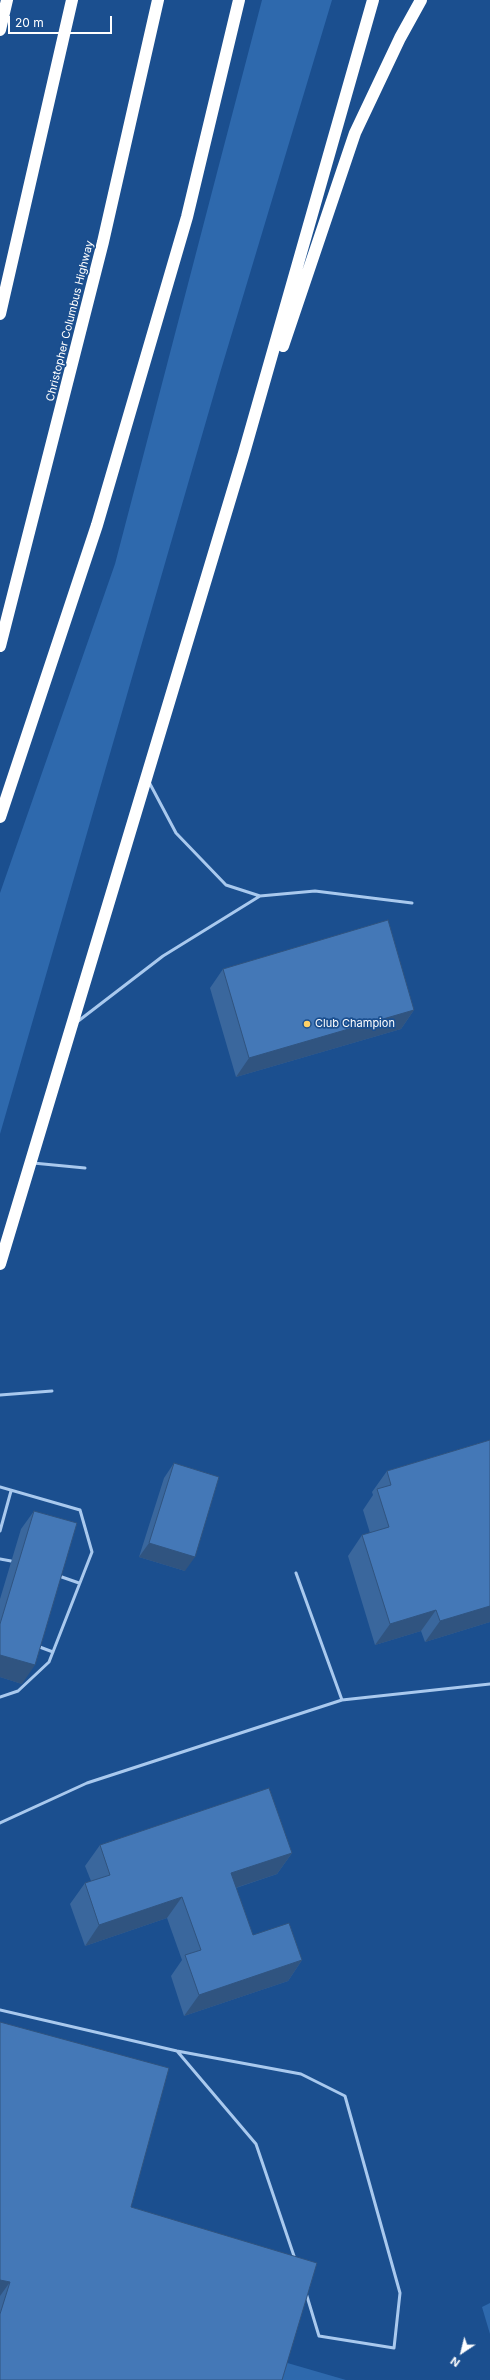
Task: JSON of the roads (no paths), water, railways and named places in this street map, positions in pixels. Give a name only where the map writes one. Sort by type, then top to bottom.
[{"type":"highway","points":[[0,30],[7,0]]},
{"type":"highway","points":[[0,314],[72,0]]},
{"type":"highway","name":"Christopher Columbus Highway","points":[[0,646],[100,257],[158,0]]},
{"type":"highway","points":[[0,817],[106,495],[186,217],[239,0]]},
{"type":"highway","points":[[0,1264],[244,453],[373,0]]},
{"type":"highway","points":[[244,453],[355,133],[400,38],[421,0]]},
{"type":"lane","points":[[147,777],[176,833],[226,885],[260,896],[315,891],[412,903]]},
{"type":"lane","points":[[72,1027],[163,956],[260,896]]},
{"type":"lane","points":[[30,1163],[85,1168]]},
{"type":"lane","points":[[0,1395],[52,1391]]},
{"type":"lane","points":[[0,1487],[80,1510],[92,1552],[49,1662],[18,1691],[0,1697]]},
{"type":"lane","points":[[0,1531],[11,1491]]},
{"type":"lane","points":[[0,1559],[11,1561]]},
{"type":"lane","points":[[296,1573],[342,1700]]},
{"type":"lane","points":[[54,1574],[80,1583]]},
{"type":"lane","points":[[34,1645],[53,1652]]},
{"type":"lane","points":[[0,1823],[87,1784],[342,1700],[490,1684]]},
{"type":"lane","points":[[0,2010],[177,2051],[301,2074],[345,2096],[400,2293],[394,2348],[319,2336],[304,2286]]},
{"type":"lane","points":[[177,2051],[256,2144],[297,2265]]},
{"type":"place","name":"Club Champion","points":[[307,1024]]}]
